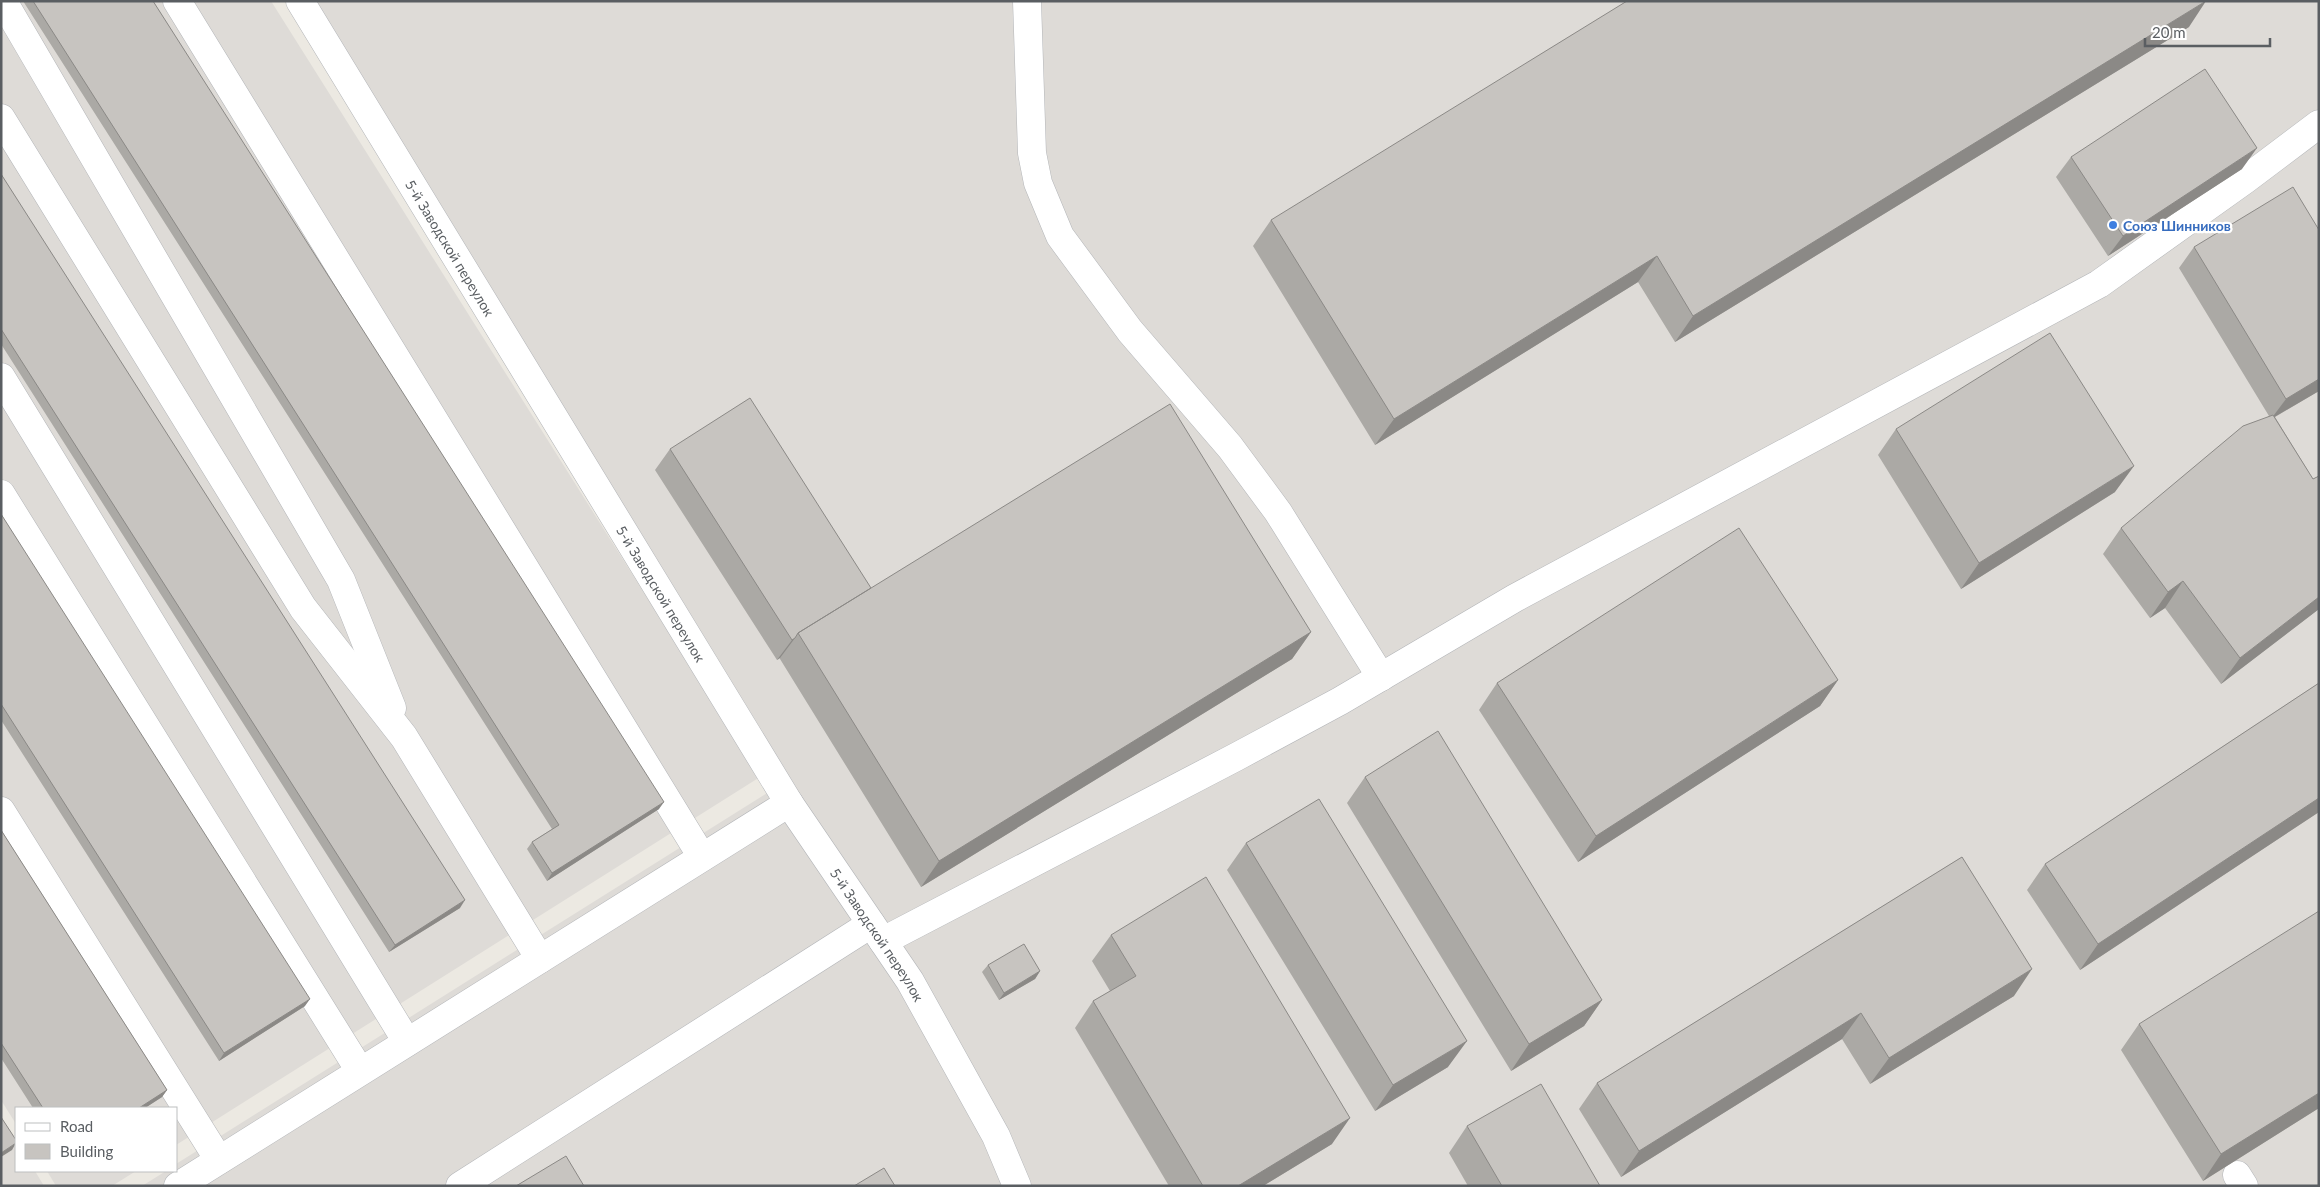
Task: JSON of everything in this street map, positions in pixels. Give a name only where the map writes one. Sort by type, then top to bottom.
[{"type":"lane","points":[[3,1],[341,580],[404,737]]},
{"type":"lane","points":[[177,1],[702,858]]},
{"type":"lane","name":"5-й Заводской переулок","points":[[300,1],[789,803],[910,981],[996,1136],[1018,1186]]},
{"type":"lane","points":[[1027,1],[1032,153],[1038,182],[1060,236],[1130,331],[1230,447],[1273,505],[1381,677]]},
{"type":"lane","points":[[1,118],[303,608],[404,737],[540,959]]},
{"type":"lane","points":[[460,1186],[877,933],[1236,757],[1381,677],[1515,598],[2099,284],[2246,179],[2319,124]]},
{"type":"lane","points":[[1,377],[407,1042]]},
{"type":"lane","points":[[1,494],[360,1071]]},
{"type":"lane","points":[[178,1186],[789,803]]},
{"type":"lane","points":[[1,811],[219,1160]]},
{"type":"shaded area","points":[[1,1],[271,1],[760,777],[178,1144],[178,1107],[15,1107],[15,1122],[1,1100]]},
{"type":"shaded area","points":[[302,1],[2319,1],[2319,1186],[142,1186],[164,1172],[178,1172],[178,1163],[783,783]]},
{"type":"shaded area","points":[[1,1119],[15,1140],[15,1172],[36,1172],[44,1186],[1,1186]]},
{"type":"shaded area","points":[[48,1172],[134,1172],[112,1186],[56,1186]]},
{"type":"building","points":[[33,1],[153,1],[664,802],[552,873],[532,842],[559,825]]},
{"type":"building","points":[[1627,1],[2206,1],[1693,316],[1657,256],[1394,419],[1271,220]]},
{"type":"building","points":[[2205,69],[2257,148],[2123,236],[2071,157]]},
{"type":"building","points":[[1,174],[465,900],[395,945],[1,329]]},
{"type":"building","points":[[2293,187],[2319,230],[2319,379],[2286,399],[2194,247]]},
{"type":"building","points":[[2050,333],[2134,466],[1979,563],[1896,429]]},
{"type":"building","points":[[750,398],[871,588],[798,633],[792,640],[670,449]]},
{"type":"building","points":[[1170,404],[1311,632],[939,861],[798,633]]},
{"type":"building","points":[[2273,415],[2313,479],[2319,476],[2319,597],[2240,658],[2183,581],[2168,592],[2121,528],[2243,426]]},
{"type":"building","points":[[1,514],[310,999],[224,1053],[1,704]]},
{"type":"building","points":[[1739,528],[1838,680],[1596,836],[1497,683]]},
{"type":"building","points":[[2319,683],[2319,798],[2098,944],[2045,864]]},
{"type":"building","points":[[1438,731],[1602,1000],[1529,1044],[1365,777]]},
{"type":"building","points":[[1319,799],[1467,1041],[1393,1085],[1246,843]]},
{"type":"building","points":[[1,830],[167,1090],[141,1107],[42,1107],[1,1043]]},
{"type":"building","points":[[1962,857],[2032,969],[1889,1058],[1861,1013],[1639,1151],[1597,1083]]},
{"type":"building","points":[[1206,877],[1350,1118],[1238,1186],[1203,1186],[1093,1001],[1136,976],[1111,935]]},
{"type":"building","points":[[2319,911],[2319,1093],[2221,1154],[2139,1024]]},
{"type":"building","points":[[1024,944],[1040,971],[1004,993],[988,965]]},
{"type":"building","points":[[1541,1084],[1600,1186],[1502,1186],[1467,1126]]},
{"type":"building","points":[[1,1117],[15,1138],[15,1144],[1,1153]]},
{"type":"building","points":[[566,1156],[584,1186],[516,1186]]},
{"type":"building","points":[[884,1168],[895,1186],[854,1186]]},
{"type":"place","name":"Союз Шинников","points":[[2113,225]]}]
